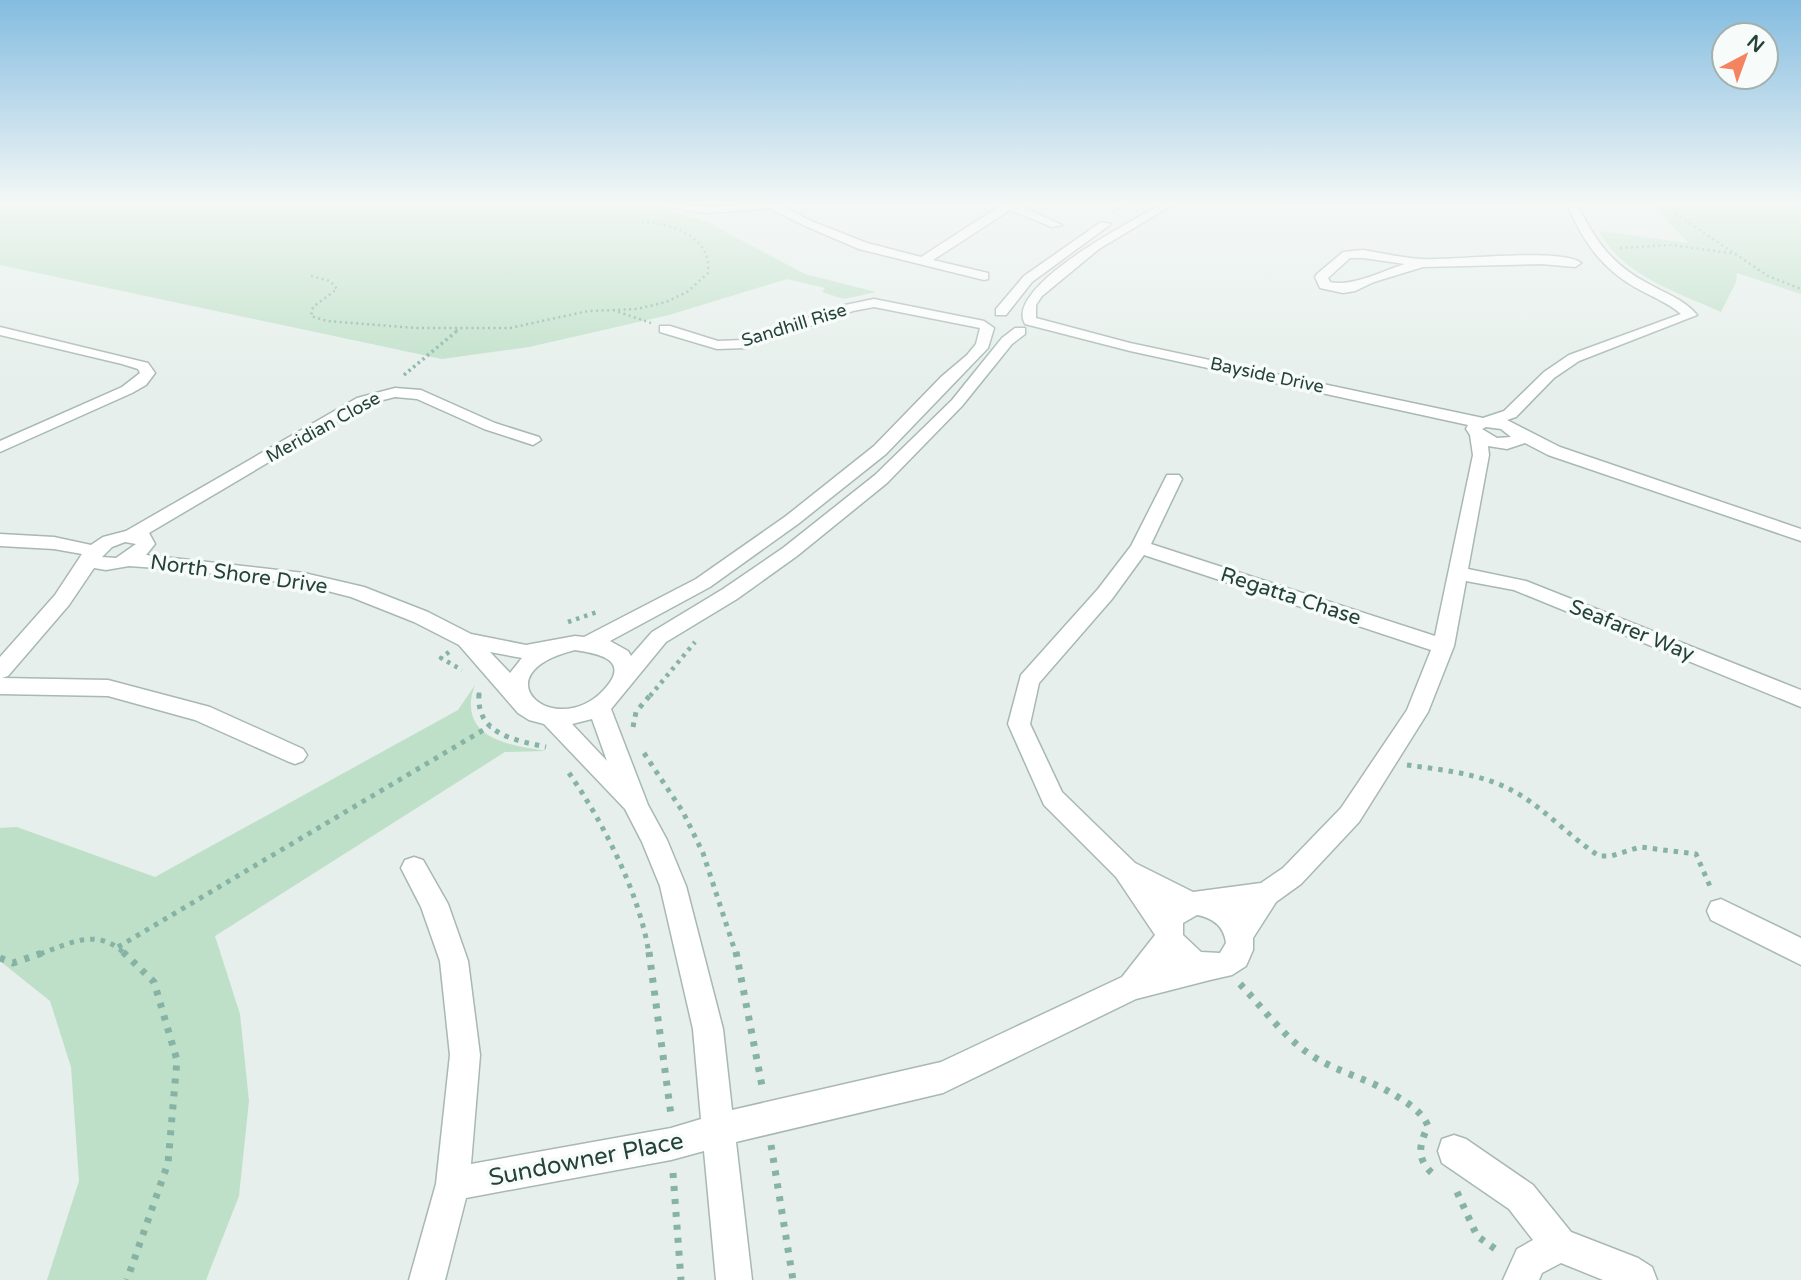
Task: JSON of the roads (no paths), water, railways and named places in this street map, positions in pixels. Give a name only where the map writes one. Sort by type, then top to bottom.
[{"type":"street","points":[[933,264],[985,276]]},
{"type":"street","points":[[590,643],[703,583],[792,520],[861,466],[880,450],[946,380],[972,358],[983,345],[990,319],[1028,279],[1047,264]]},
{"type":"street","points":[[624,679],[626,668],[622,658],[604,645],[590,643],[560,646],[544,652],[526,667],[517,685],[518,696],[524,707],[536,714],[552,718],[568,717],[599,707],[611,699],[659,637],[730,594],[790,552],[881,479],[957,403],[1007,341],[1025,325],[1029,305],[1037,293],[1073,264]]},
{"type":"street","points":[[1337,264],[1321,277],[1325,285],[1343,289],[1420,264]]},
{"type":"street","points":[[1520,264],[1534,266],[1565,264]]},
{"type":"street","points":[[1511,432],[1535,387],[1574,358],[1690,315],[1681,306],[1624,276],[1609,264]]},
{"type":"street","name":"Sandhill Rise","points":[[665,329],[718,345],[745,344],[850,308],[874,303],[990,319]]},
{"type":"street","points":[[990,319],[1014,312],[1025,325]]},
{"type":"street","points":[[990,319],[999,332],[1025,325]]},
{"type":"street","name":"Bayside Drive","points":[[1025,325],[1304,382],[1436,416],[1480,433],[1511,432]]},
{"type":"street","points":[[0,447],[127,390],[141,382],[148,373],[144,366],[126,360],[4,335]]},
{"type":"street","name":"Meridian Close","points":[[136,539],[160,520],[348,410],[384,392],[404,390],[425,394],[490,427],[533,440]]},
{"type":"street","points":[[1240,935],[1267,894],[1292,876],[1350,815],[1416,712],[1443,646],[1458,573],[1480,433],[1511,432],[1554,451],[1801,535]]},
{"type":"street","points":[[1125,869],[1193,903],[1209,905],[1229,916],[1240,935],[1241,946],[1237,956],[1216,967],[1196,964],[1182,956],[1125,869],[1053,798],[1019,724],[1029,681],[1105,594],[1140,547],[1173,479]]},
{"type":"street","points":[[0,671],[62,600],[93,554],[106,542],[136,539]]},
{"type":"street","points":[[62,600],[121,561],[140,552],[136,539]]},
{"type":"street","points":[[0,540],[54,543],[136,539],[184,564]]},
{"type":"street","points":[[54,543],[93,554]]},
{"type":"street","name":"Regatta Chase","points":[[1140,547],[1443,646]]},
{"type":"street","name":"North Shore Drive","points":[[93,554],[95,563],[101,564],[121,561],[184,564],[304,579],[357,592],[421,617],[466,640],[526,652],[560,646]]},
{"type":"street","name":"Seafarer Way","points":[[1458,573],[1519,585],[1801,699]]},
{"type":"street","name":"North Shore Drive","points":[[466,640],[518,696]]},
{"type":"street","points":[[0,686],[108,688],[202,713],[295,755]]},
{"type":"street","points":[[599,707],[636,807],[654,840],[673,886],[708,1029],[734,1280]]},
{"type":"street","points":[[552,718],[636,807]]},
{"type":"street","name":"Sundowner Place","points":[[414,868],[434,904],[454,961],[465,1055],[453,1184],[427,1280]]},
{"type":"street","points":[[1132,987],[1168,934],[1169,917],[1175,909],[1193,903],[1267,894]]},
{"type":"street","points":[[1721,911],[1801,952]]},
{"type":"street","name":"Sundowner Place","points":[[453,1184],[671,1144],[766,1117],[943,1077],[1132,987],[1216,967]]},
{"type":"street","points":[[1446,1164],[1521,1197],[1559,1245],[1625,1271],[1639,1280]]},
{"type":"street","points":[[1522,1275],[1529,1261],[1559,1245]]}]
